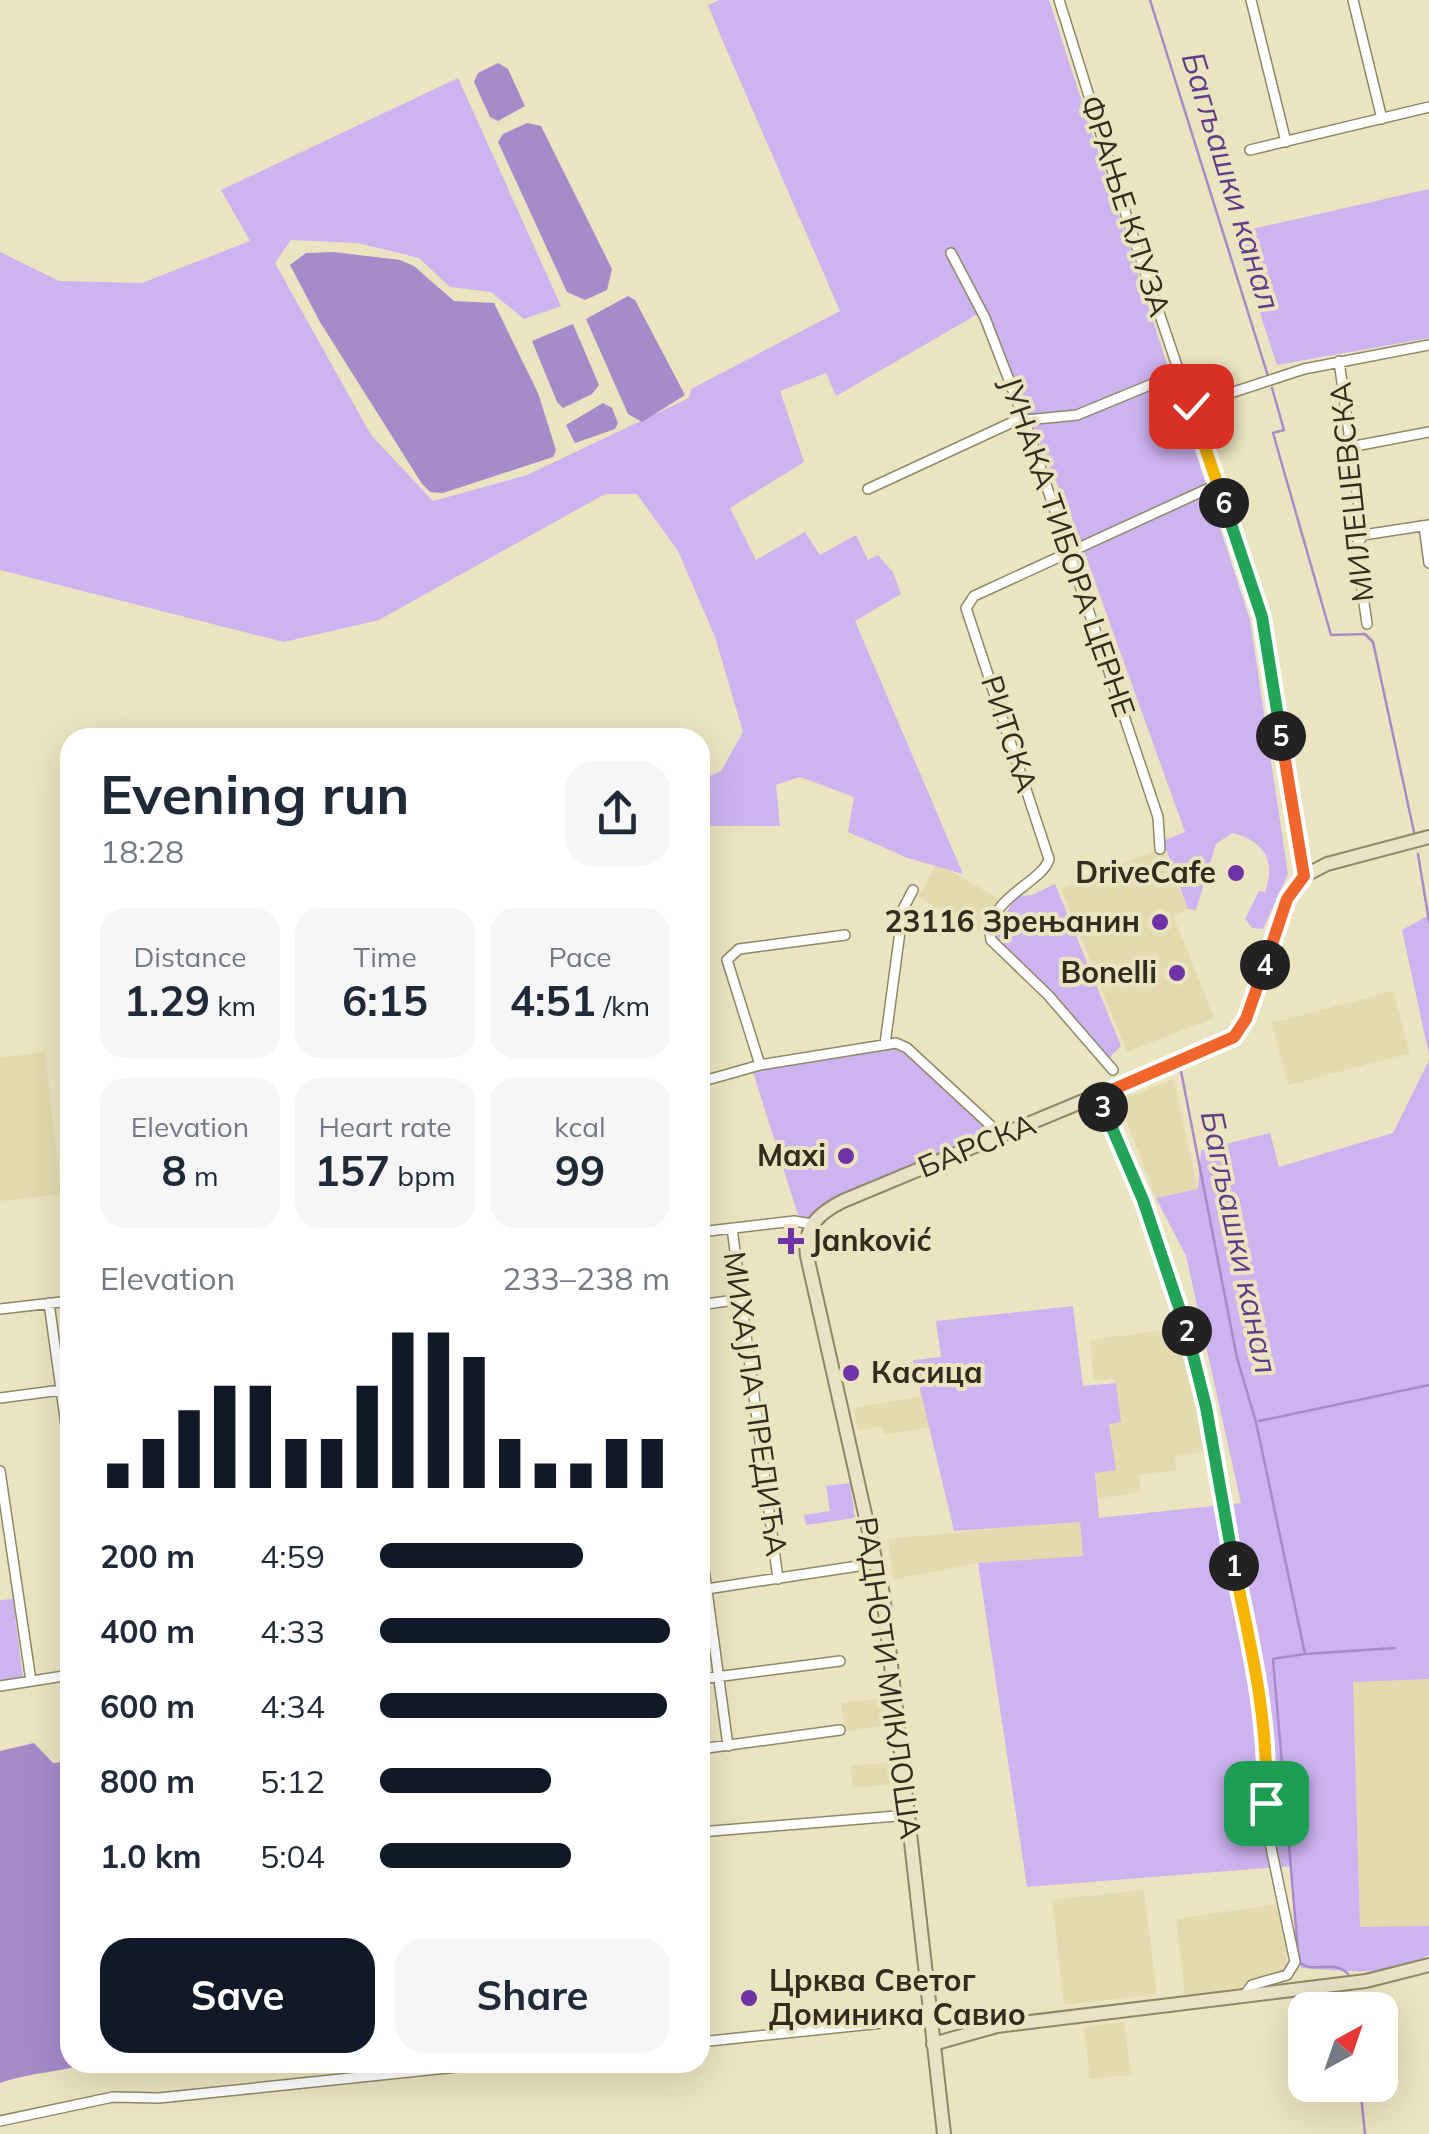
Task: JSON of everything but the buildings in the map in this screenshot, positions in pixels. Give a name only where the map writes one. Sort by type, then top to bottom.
[{"type":"street","name":"ФРАЊЕ КЛУЗА","points":[[1059,0],[1262,617],[1304,876]]},
{"type":"street","points":[[1251,0],[1286,142]]},
{"type":"street","points":[[1353,0],[1382,118]]},
{"type":"street","points":[[1250,150],[1429,107]]},
{"type":"street","name":"ЈУНАКА ТИБОРА ЦЕРНЕ","points":[[951,254],[985,318],[1024,419],[1158,817],[1160,849]]},
{"type":"street","points":[[1191,406],[1339,361],[1429,346]]},
{"type":"street","name":"МИЛЕШЕВСКА","points":[[1339,361],[1363,535],[1356,546],[1367,624]]},
{"type":"street","points":[[868,489],[1024,419],[1077,415],[1180,372]]},
{"type":"street","points":[[1350,447],[1429,432]]},
{"type":"street","name":"РИТСКА","points":[[1113,1070],[990,936],[1010,895],[1041,872],[1048,858],[966,608],[974,596],[1218,484]]},
{"type":"street","points":[[1363,535],[1426,525],[1429,562]]},
{"type":"street","points":[[1304,876],[1327,864],[1429,837]]},
{"type":"street","name":"БАРСКА","points":[[812,1224],[843,1201],[1227,1042],[1248,1016],[1287,899],[1304,876]]},
{"type":"street","points":[[885,1044],[903,910],[914,890]]},
{"type":"street","points":[[760,1066],[727,960],[732,953],[845,935]]},
{"type":"street","points":[[710,1079],[760,1066],[885,1044],[907,1048],[1002,1136]]},
{"type":"street","points":[[1098,1096],[1143,1200],[1194,1350],[1259,1680],[1268,1746],[1269,1838],[1294,1962],[1287,1975],[1252,1985],[1244,1997]]},
{"type":"street","points":[[710,1231],[794,1221],[812,1224]]},
{"type":"street","name":"РАДНОТИ МИКЛОША","points":[[812,1224],[807,1256],[878,1564],[944,2134]]},
{"type":"street","name":"МИХАЈЛА ПРЕДИЋА","points":[[732,1228],[778,1579]]},
{"type":"street","points":[[710,1304],[741,1300]]},
{"type":"street","points":[[0,1309],[60,1302]]},
{"type":"street","points":[[49,1303],[60,1383]]},
{"type":"street","points":[[0,1398],[60,1390]]},
{"type":"street","points":[[0,1471],[31,1681]]},
{"type":"street","points":[[710,1588],[878,1564]]},
{"type":"street","points":[[710,1630],[728,1746]]},
{"type":"street","points":[[710,1678],[840,1661]]},
{"type":"street","points":[[0,1686],[60,1677]]},
{"type":"street","points":[[710,1748],[840,1730]]},
{"type":"street","points":[[710,1831],[909,1815]]},
{"type":"street","points":[[933,2044],[997,2026],[1366,1981],[1429,1966]]},
{"type":"street","points":[[710,2041],[930,2018]]},
{"type":"street","points":[[0,2121],[114,2096],[160,2098],[400,2073]]},
{"type":"shaded area","points":[[720,0],[1049,0],[1250,620],[1288,874],[1263,929],[1252,928],[1245,919],[1259,891],[1265,892],[1268,862],[1253,841],[1232,833],[1216,844],[1196,910],[1188,909],[1163,841],[1185,832],[1072,518],[955,249],[946,251],[978,314],[836,396],[826,373],[780,391],[804,462],[730,508],[756,560],[805,532],[820,555],[856,535],[868,560],[878,555],[893,572],[901,594],[855,621],[963,874],[908,858],[848,832],[854,797],[800,777],[776,785],[780,826],[710,826],[710,776],[721,771],[743,732],[715,637],[678,551],[637,494],[605,494],[379,620],[284,642],[0,570],[0,252],[59,281],[142,283],[250,241],[221,190],[458,78],[561,306],[524,319],[491,292],[450,287],[419,258],[358,243],[291,240],[275,263],[371,435],[433,501],[527,475],[689,398],[691,389],[840,311],[708,5]]},
{"type":"shaded area","points":[[498,63],[508,69],[525,106],[498,121],[490,117],[474,82],[478,73]]},
{"type":"shaded area","points":[[527,123],[541,126],[612,269],[607,290],[585,300],[567,292],[498,142],[503,134]]},
{"type":"shaded area","points":[[1429,189],[1429,338],[1277,365],[1234,233]]},
{"type":"shaded area","points":[[333,252],[400,260],[414,266],[454,301],[494,303],[538,393],[556,450],[553,457],[443,493],[430,492],[320,322],[290,265],[306,253]]},
{"type":"shaded area","points":[[628,296],[635,300],[685,395],[642,422],[628,414],[586,319]]},
{"type":"shaded area","points":[[573,324],[599,385],[592,394],[563,408],[532,341]]},
{"type":"shaded area","points":[[603,403],[612,408],[618,423],[615,429],[575,443],[566,425]]},
{"type":"shaded area","points":[[1163,847],[1188,909],[1173,916],[1214,1018],[1127,1052],[1061,888]]},
{"type":"shaded area","points":[[937,863],[1004,902],[985,935],[918,897]]},
{"type":"shaded area","points":[[1055,884],[1121,1046],[1105,1062],[994,938],[1015,896],[1032,895]]},
{"type":"shaded area","points":[[1429,915],[1429,1055],[1402,930]]},
{"type":"shaded area","points":[[1393,991],[1410,1053],[1288,1085],[1272,1023]]},
{"type":"shaded area","points":[[882,1048],[904,1051],[994,1135],[812,1219],[798,1215],[753,1072]]},
{"type":"shaded area","points":[[45,1052],[60,1194],[0,1201],[0,1058]]},
{"type":"shaded area","points":[[1429,1060],[1429,1679],[1353,1682],[1360,1927],[1429,1926],[1429,1955],[1415,1963],[1383,1970],[1301,1968],[1291,1866],[1027,1887],[978,1563],[1083,1556],[1080,1522],[954,1531],[913,1360],[941,1357],[936,1321],[1073,1306],[1083,1386],[1116,1383],[1121,1422],[1109,1424],[1116,1470],[1095,1473],[1099,1518],[1241,1503],[1186,1256],[1156,1198],[1198,1189],[1201,1150],[1270,1133],[1279,1167],[1393,1133]]},
{"type":"shaded area","points":[[1173,1079],[1198,1189],[1156,1198],[1119,1101]]},
{"type":"shaded area","points":[[1180,1328],[1208,1451],[1175,1456],[1176,1470],[1139,1475],[1141,1492],[1098,1498],[1095,1473],[1109,1424],[1120,1421],[1115,1379],[1094,1381],[1090,1340]]},
{"type":"shaded area","points":[[925,1396],[930,1427],[884,1435],[882,1426],[858,1431],[854,1408]]},
{"type":"shaded area","points":[[850,1483],[855,1518],[806,1525],[804,1515],[830,1511],[826,1486]]},
{"type":"shaded area","points":[[1080,1521],[1084,1556],[978,1563],[895,1579],[892,1573],[888,1539]]},
{"type":"shaded area","points":[[13,1599],[23,1679],[0,1683],[0,1600]]},
{"type":"shaded area","points":[[1429,1679],[1429,1926],[1360,1928],[1353,1681]]},
{"type":"shaded area","points":[[882,1698],[886,1725],[845,1731],[841,1703]]},
{"type":"shaded area","points":[[34,1743],[53,1763],[60,1762],[60,2070],[0,2083],[0,1751]]},
{"type":"shaded area","points":[[892,1762],[894,1784],[853,1788],[850,1766]]},
{"type":"shaded area","points":[[1144,1890],[1157,1994],[1064,2005],[1052,1900]]},
{"type":"shaded area","points":[[1279,1904],[1288,1972],[1248,1984],[1235,1997],[1186,2001],[1176,1919]]},
{"type":"shaded area","points":[[1124,2022],[1131,2075],[1090,2079],[1084,2027]]},
{"type":"waterway","name":"Багљашки канал","points":[[1150,0],[1268,376]]},
{"type":"waterway","name":"Багљашки канал","points":[[1272,388],[1284,430],[1273,433],[1331,635],[1365,634],[1373,642],[1414,832]]},
{"type":"waterway","name":"Багљашки канал","points":[[1418,854],[1429,921]]},
{"type":"waterway","name":"Багљашки канал","points":[[1181,1071],[1237,1358],[1256,1422],[1305,1654],[1395,1648]]},
{"type":"waterway","name":"Багљашки канал","points":[[1259,1421],[1429,1385]]},
{"type":"waterway","points":[[1304,1654],[1273,1659],[1298,1951],[1300,1963],[1306,1966],[1337,1968],[1348,1974]]},
{"type":"waterway","points":[[1362,2102],[1365,2134]]},
{"type":"place","name":"DriveCafe","points":[[1236,873]]},
{"type":"place","name":"23116 Зрењанин","points":[[1160,922]]},
{"type":"place","name":"Bonelli","points":[[1177,973]]},
{"type":"place","name":"Maxi","points":[[846,1156]]},
{"type":"place","name":"Janković","points":[[791,1241]]},
{"type":"place","name":"Касица","points":[[851,1373]]},
{"type":"place","name":"Црква Светог Доминика Савио","points":[[749,1998]]},
{"type":"route","points":[[1191,406],[1262,617],[1304,876],[1287,899],[1241,1030],[1222,1044],[1098,1096],[1143,1200],[1194,1350],[1259,1680],[1268,1746],[1266,1803]]}]
